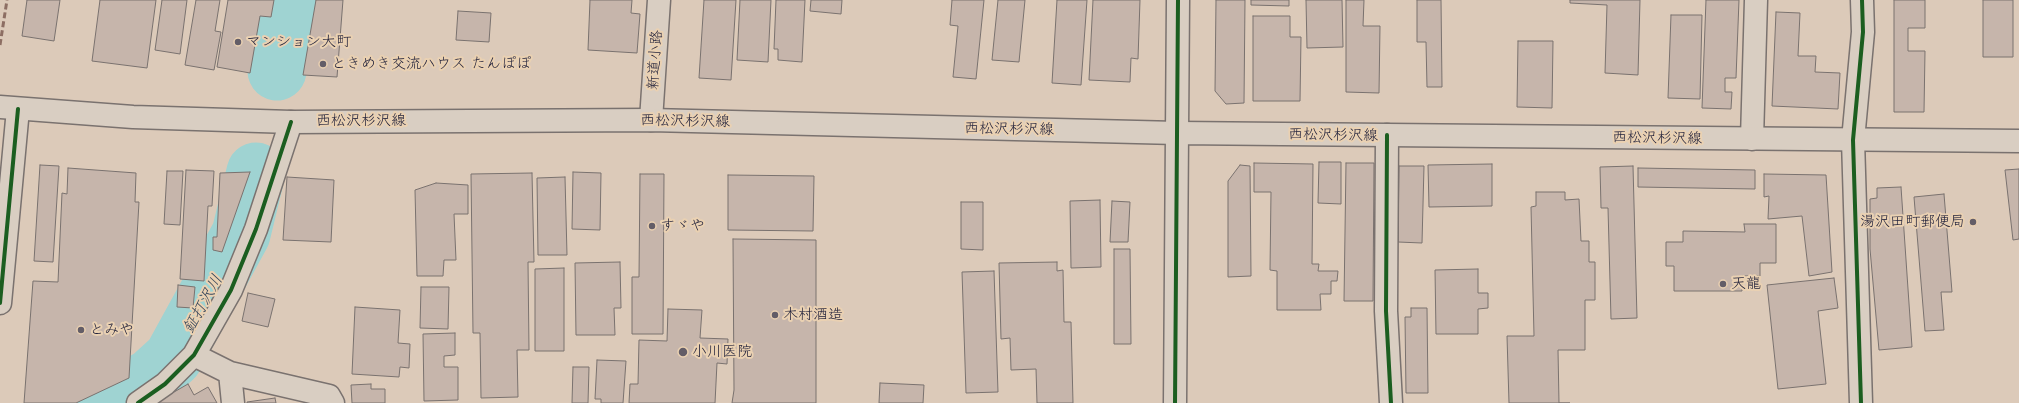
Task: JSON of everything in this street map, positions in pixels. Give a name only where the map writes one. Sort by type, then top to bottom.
[{"type":"street","name":"新道小路","points":[[651,120],[659,0]]},
{"type":"street","points":[[1175,403],[1178,0]]},
{"type":"street","points":[[1752,139],[1756,0]]},
{"type":"street","points":[[1861,400],[1853,140],[1863,32],[1862,0]]},
{"type":"street","name":"西松沢杉沢線","points":[[9,108],[133,117],[290,122],[651,120],[1177,133],[2019,142]]},
{"type":"street","points":[[0,303],[9,108]]},
{"type":"street","points":[[138,403],[165,384],[194,355],[233,283],[256,229],[290,122]]},
{"type":"street","points":[[1387,136],[1386,311],[1391,403]]},
{"type":"street","points":[[194,355],[230,373],[329,396],[333,403]]},
{"type":"street","points":[[230,373],[233,403]]},
{"type":"building","points":[[27,0],[60,0],[54,41],[22,36]]},
{"type":"building","points":[[100,0],[156,0],[147,68],[92,61]]},
{"type":"building","points":[[162,0],[187,0],[180,54],[155,50]]},
{"type":"building","points":[[196,0],[220,0],[215,31],[221,32],[214,70],[185,65]]},
{"type":"building","name":"マンション大町","points":[[228,0],[274,0],[271,17],[260,16],[250,73],[217,67]]},
{"type":"building","points":[[316,0],[343,0],[337,77],[303,75]]},
{"type":"building","points":[[590,0],[632,0],[631,13],[640,14],[637,53],[588,50]]},
{"type":"building","points":[[704,0],[736,0],[731,80],[699,78]]},
{"type":"building","points":[[740,0],[771,0],[768,62],[737,60]]},
{"type":"building","points":[[776,0],[805,0],[802,62],[778,60],[778,49],[774,49]]},
{"type":"building","points":[[811,0],[842,0],[841,14],[810,11]]},
{"type":"building","points":[[952,0],[984,0],[976,79],[953,77],[958,26],[950,25]]},
{"type":"building","points":[[998,0],[1025,0],[1019,62],[992,60]]},
{"type":"building","points":[[1057,0],[1087,0],[1081,85],[1052,83]]},
{"type":"building","points":[[1093,0],[1140,0],[1138,59],[1131,58],[1130,82],[1089,80]]},
{"type":"building","points":[[1216,0],[1245,0],[1244,103],[1226,104],[1215,91]]},
{"type":"building","points":[[1251,0],[1289,0],[1289,6],[1251,5]]},
{"type":"building","points":[[1306,0],[1342,0],[1343,47],[1307,48]]},
{"type":"building","points":[[1346,0],[1364,0],[1363,26],[1380,26],[1379,93],[1346,92]]},
{"type":"building","points":[[1417,0],[1441,0],[1442,87],[1427,87],[1426,42],[1417,42]]},
{"type":"building","points":[[1570,0],[1640,0],[1638,75],[1605,73],[1607,5],[1570,3]]},
{"type":"building","points":[[1706,0],[1739,0],[1736,78],[1725,78],[1725,92],[1732,92],[1731,109],[1702,108]]},
{"type":"building","points":[[1894,0],[1925,0],[1925,28],[1908,28],[1908,51],[1925,51],[1924,112],[1894,112]]},
{"type":"building","points":[[1983,0],[2013,0],[2013,57],[1983,57]]},
{"type":"building","points":[[458,11],[491,13],[489,42],[456,40]]},
{"type":"building","points":[[1776,12],[1800,13],[1798,56],[1816,56],[1815,72],[1840,73],[1838,109],[1772,106]]},
{"type":"building","points":[[1671,15],[1702,15],[1700,99],[1668,98]]},
{"type":"building","points":[[1253,16],[1290,16],[1290,37],[1301,37],[1300,101],[1253,101]]},
{"type":"building","points":[[1518,41],[1553,41],[1552,108],[1517,107]]},
{"type":"building","points":[[1319,162],[1341,162],[1341,204],[1318,203]]},
{"type":"building","points":[[1254,163],[1313,164],[1312,264],[1319,264],[1318,271],[1338,271],[1337,281],[1331,281],[1331,294],[1320,294],[1321,310],[1277,310],[1277,271],[1270,270],[1271,192],[1254,192]]},
{"type":"building","points":[[1346,163],[1374,163],[1373,301],[1344,301]]},
{"type":"building","points":[[1492,164],[1492,206],[1429,207],[1428,165]]},
{"type":"building","points":[[40,165],[59,166],[53,262],[34,261]]},
{"type":"building","points":[[1240,165],[1250,166],[1251,276],[1228,277],[1228,181]]},
{"type":"building","points":[[1399,166],[1424,166],[1422,243],[1398,242]]},
{"type":"building","points":[[1633,166],[1637,318],[1611,319],[1608,208],[1601,208],[1600,167]]},
{"type":"building","name":"とみや","points":[[68,168],[136,173],[135,202],[139,202],[129,378],[76,403],[24,403],[33,281],[58,282],[62,193],[67,194]]},
{"type":"building","points":[[1638,168],[1755,170],[1755,189],[1638,187]]},
{"type":"building","points":[[2019,169],[2019,239],[2013,240],[2005,170]]},
{"type":"building","points":[[186,170],[214,171],[212,206],[208,206],[204,281],[180,279]]},
{"type":"building","points":[[167,171],[183,171],[180,225],[164,224]]},
{"type":"building","points":[[250,172],[222,252],[213,250],[213,237],[217,237],[220,173]]},
{"type":"building","points":[[573,172],[601,173],[600,230],[572,229]]},
{"type":"building","points":[[532,173],[534,262],[528,262],[529,350],[517,350],[518,397],[481,398],[480,333],[473,333],[471,174]]},
{"type":"building","name":"すゞや","points":[[640,174],[664,174],[663,334],[632,334],[632,277],[639,277]]},
{"type":"building","points":[[1764,174],[1826,175],[1832,272],[1809,276],[1802,216],[1768,219],[1769,196],[1764,197]]},
{"type":"building","points":[[728,175],[814,176],[813,231],[728,230]]},
{"type":"building","points":[[287,177],[334,180],[331,242],[283,240]]},
{"type":"building","points":[[565,177],[567,255],[538,255],[537,178]]},
{"type":"building","points":[[436,183],[468,185],[468,214],[454,214],[456,260],[444,260],[443,276],[417,276],[415,190]]},
{"type":"building","points":[[1901,187],[1912,347],[1879,350],[1870,249],[1870,199],[1877,198],[1877,188]]},
{"type":"building","points":[[1536,192],[1565,192],[1565,200],[1579,199],[1581,241],[1589,241],[1589,262],[1595,262],[1595,300],[1585,300],[1585,350],[1558,350],[1559,403],[1509,403],[1507,336],[1534,336],[1531,207],[1536,206]]},
{"type":"building","points":[[1944,194],[1952,292],[1941,292],[1944,330],[1925,331],[1914,197]]},
{"type":"building","points":[[1100,200],[1101,267],[1071,268],[1070,201]]},
{"type":"building","points":[[1112,201],[1130,202],[1128,242],[1110,242]]},
{"type":"building","points":[[961,202],[983,202],[983,250],[961,249]]},
{"type":"building","points":[[1744,224],[1776,224],[1776,263],[1760,263],[1760,276],[1742,276],[1742,291],[1674,291],[1674,266],[1666,266],[1666,242],[1683,242],[1683,231],[1745,232]]},
{"type":"building","name":"木村酒造","points":[[733,239],[816,240],[816,403],[732,403],[734,390]]},
{"type":"building","points":[[1114,249],[1130,249],[1131,344],[1114,344]]},
{"type":"building","points":[[620,262],[621,308],[614,308],[615,335],[576,335],[575,263]]},
{"type":"building","points":[[1057,262],[1057,271],[1063,270],[1064,322],[1071,322],[1073,403],[1037,403],[1036,369],[1011,370],[1010,338],[1001,339],[999,263]]},
{"type":"building","points":[[564,268],[564,351],[535,351],[535,269]]},
{"type":"building","points":[[1478,269],[1478,293],[1488,293],[1488,308],[1478,309],[1478,334],[1436,334],[1435,270]]},
{"type":"building","points":[[994,271],[998,392],[966,393],[962,272]]},
{"type":"building","points":[[1834,278],[1838,308],[1818,311],[1826,384],[1778,389],[1767,285]]},
{"type":"building","points":[[178,285],[195,287],[193,308],[177,307]]},
{"type":"building","points":[[421,287],[449,287],[448,329],[420,328]]},
{"type":"building","points":[[248,293],[275,299],[268,327],[242,321]]},
{"type":"building","points":[[355,307],[400,310],[398,343],[410,344],[409,368],[400,367],[399,377],[352,374]]},
{"type":"building","points":[[1411,308],[1427,308],[1428,393],[1406,393],[1405,317],[1411,317]]},
{"type":"building","name":"小川医院","points":[[668,309],[702,310],[700,338],[728,339],[727,364],[717,363],[715,403],[629,403],[630,384],[638,384],[639,340],[667,341]]},
{"type":"building","points":[[455,333],[455,355],[444,356],[444,367],[458,367],[458,400],[424,401],[423,334]]},
{"type":"building","points":[[597,360],[626,361],[623,403],[601,403],[601,399],[595,399]]},
{"type":"building","points":[[573,367],[589,367],[588,403],[572,403]]},
{"type":"building","points":[[880,383],[924,385],[923,403],[879,403]]},
{"type":"building","points":[[188,384],[194,395],[208,387],[217,403],[155,403]]},
{"type":"building","points":[[371,384],[371,389],[385,389],[385,403],[352,403],[351,385]]},
{"type":"building","points":[[275,398],[276,403],[247,403],[247,402]]},
{"type":"waterway","name":"鉦打沢川","points":[[277,71],[288,0]]},
{"type":"waterway","name":"鉦打沢川","points":[[106,403],[151,378],[173,358],[241,234],[256,172]]},
{"type":"marked path","points":[[0,45],[7,0]]},
{"type":"cycle path","points":[[1175,403],[1178,0]]},
{"type":"cycle path","points":[[1861,403],[1853,140],[1863,32],[1862,0]]},
{"type":"cycle path","points":[[0,303],[18,109]]},
{"type":"cycle path","points":[[138,403],[165,384],[194,355],[231,290],[256,229],[291,122]]},
{"type":"cycle path","points":[[1387,135],[1386,311],[1391,403]]},
{"type":"place","name":"マンション大町","points":[[238,42]]},
{"type":"place","name":"ときめき交流ハウス たんぽぽ","points":[[323,64]]},
{"type":"place","name":"湯沢田町郵便局","points":[[1973,222]]},
{"type":"place","name":"すゞや","points":[[652,226]]},
{"type":"place","name":"天龍","points":[[1723,284]]},
{"type":"place","name":"木村酒造","points":[[775,315]]},
{"type":"place","name":"とみや","points":[[81,330]]},
{"type":"place","name":"小川医院","points":[[683,352]]}]
